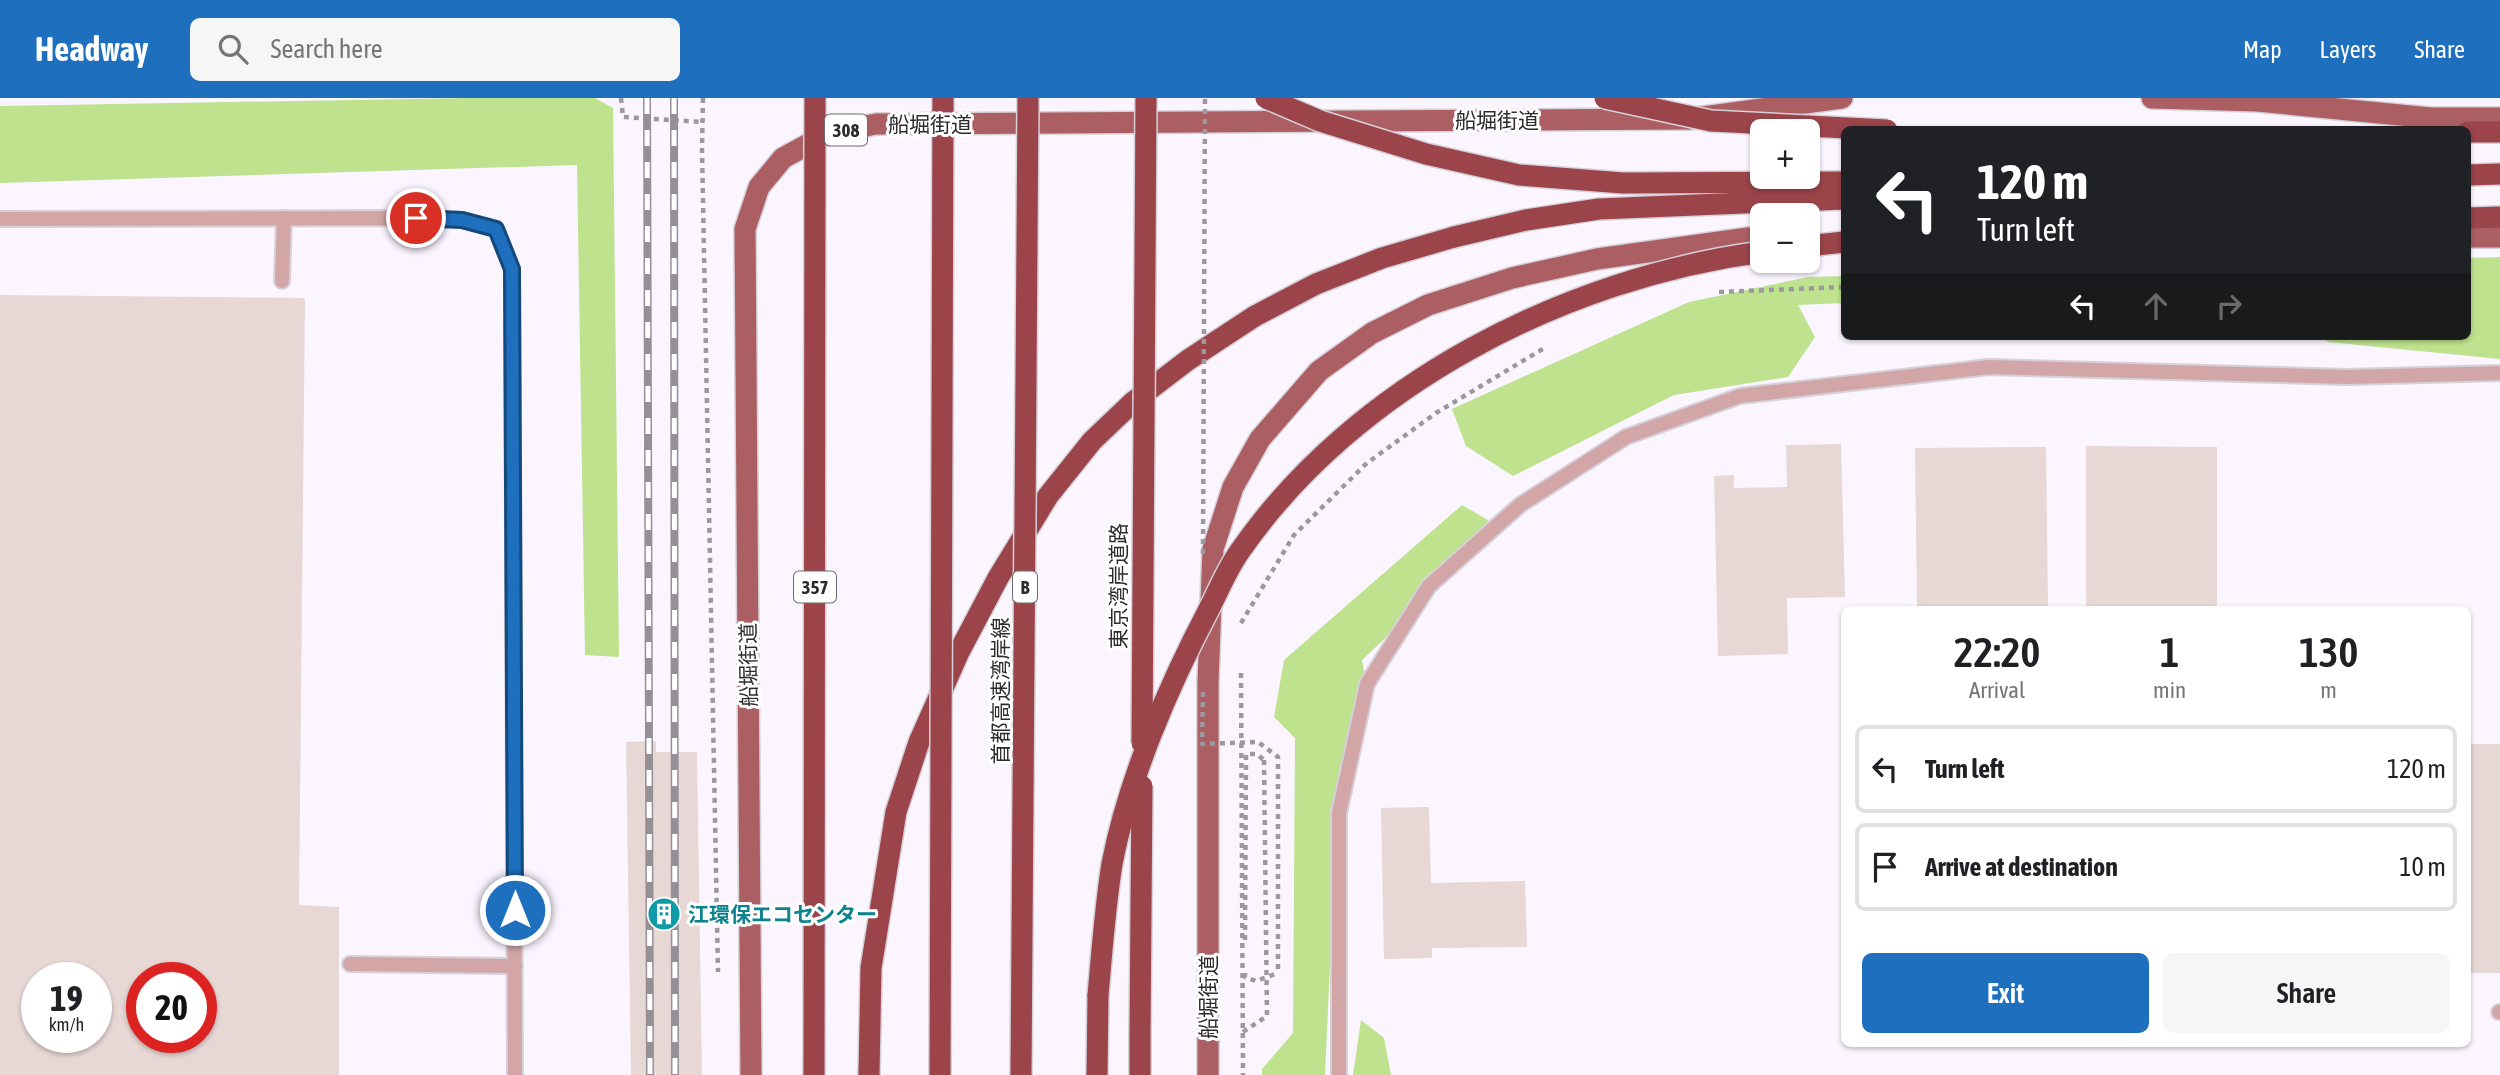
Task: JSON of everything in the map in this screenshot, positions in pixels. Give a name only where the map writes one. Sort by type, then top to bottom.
[{"type":"highway","name":"357","points":[[814,1075],[815,98]]},
{"type":"highway","points":[[940,1075],[943,98]]},
{"type":"highway","name":"首都高速湾岸線","points":[[1021,1075],[1028,98]]},
{"type":"highway","name":"東京湾岸道路","points":[[1140,1075],[1146,98]]},
{"type":"highway","points":[[1266,98],[1320,121],[1426,154],[1519,175],[1623,183],[1841,182]]},
{"type":"highway","points":[[1605,98],[1712,121],[1841,128]]},
{"type":"highway","points":[[2471,132],[2500,132]]},
{"type":"highway","points":[[2471,173],[2500,172]]},
{"type":"highway","points":[[869,1075],[871,968],[882,888],[897,812],[919,742],[959,652],[991,590],[1048,496],[1092,441],[1133,402],[1188,360],[1255,316],[1316,284],[1382,258],[1454,237],[1527,220],[1599,209],[1841,199]]},
{"type":"highway","points":[[2471,218],[2500,217]]},
{"type":"highway","points":[[1820,244],[1841,240]]},
{"type":"highway","points":[[1097,1075],[1098,995],[1104,927],[1113,863],[1131,795],[1157,719],[1193,638],[1238,552],[1286,491],[1334,445],[1390,401],[1438,369],[1492,339],[1597,291],[1653,273],[1750,254]]},
{"type":"main road","name":"船堀街道","points":[[751,1075],[745,229],[759,187],[783,158],[827,134],[876,124],[1688,119],[1842,98]]},
{"type":"main road","points":[[2152,98],[2256,101],[2431,118],[2500,118]]},
{"type":"main road","points":[[2471,237],[2500,237]]},
{"type":"main road","name":"船堀街道","points":[[1208,1075],[1208,682],[1213,549],[1233,487],[1260,439],[1319,371],[1372,333],[1428,305],[1512,278],[1597,259],[1750,238]]},
{"type":"main road","points":[[1820,239],[1841,240]]},
{"type":"lane","points":[[282,281],[284,218]]},
{"type":"lane","points":[[0,219],[462,220],[496,229],[512,269],[515,1075]]},
{"type":"lane","points":[[1339,1075],[1339,813],[1367,684],[1429,586],[1520,505],[1626,437],[1740,396],[1989,367],[2347,377],[2500,373]]},
{"type":"lane","points":[[350,964],[515,966]]},
{"type":"path","points":[[621,98],[623,117],[702,122]]},
{"type":"path","points":[[704,98],[702,122],[718,978]]},
{"type":"path","points":[[1243,1032],[1267,1016],[1267,989],[1267,976],[1264,760],[1257,754],[1246,754],[1245,977],[1256,981],[1267,977],[1278,973]]},
{"type":"green space","points":[[595,98],[613,108],[619,657],[585,655],[577,165],[0,183],[0,106]]},
{"type":"green space","points":[[2500,257],[2500,359],[2326,340],[2471,340],[2471,258]]},
{"type":"green space","points":[[1841,276],[1841,303],[1798,305],[1815,337],[1788,377],[1674,395],[1513,476],[1466,446],[1452,409],[1689,302],[1808,277]]},
{"type":"green space","points":[[1462,505],[1488,520],[1474,554],[1362,660],[1370,704],[1339,768],[1325,1075],[1262,1075],[1262,1069],[1293,1033],[1295,738],[1274,717],[1284,660]]},
{"type":"green space","points":[[1361,1020],[1384,1038],[1391,1075],[1353,1075]]},
{"type":"building","points":[[0,295],[305,298],[299,905],[339,907],[339,1075],[0,1075]]},
{"type":"building","points":[[1841,444],[1845,597],[1787,598],[1788,654],[1718,656],[1714,476],[1734,475],[1734,488],[1787,487],[1786,445]]},
{"type":"building","points":[[2086,446],[2217,447],[2217,606],[2086,606]]},
{"type":"building","points":[[2046,447],[2048,606],[1917,606],[1915,448]]},
{"type":"building","name":"江環保エコセンター","points":[[656,741],[656,752],[697,752],[702,1075],[631,1075],[626,742]]},
{"type":"building","points":[[2471,744],[2500,744],[2500,973],[2471,973]]},
{"type":"building","points":[[1429,807],[1431,883],[1525,881],[1527,947],[1432,948],[1432,958],[1384,959],[1381,808]]},
{"type":"railway","points":[[647,98],[650,1075]]},
{"type":"railway","points":[[674,98],[675,1075]]},
{"type":"place","name":"江環保エコセンター","points":[[664,914]]},
{"type":"route","points":[[416,218],[462,220],[496,229],[512,269],[515,910]]}]
